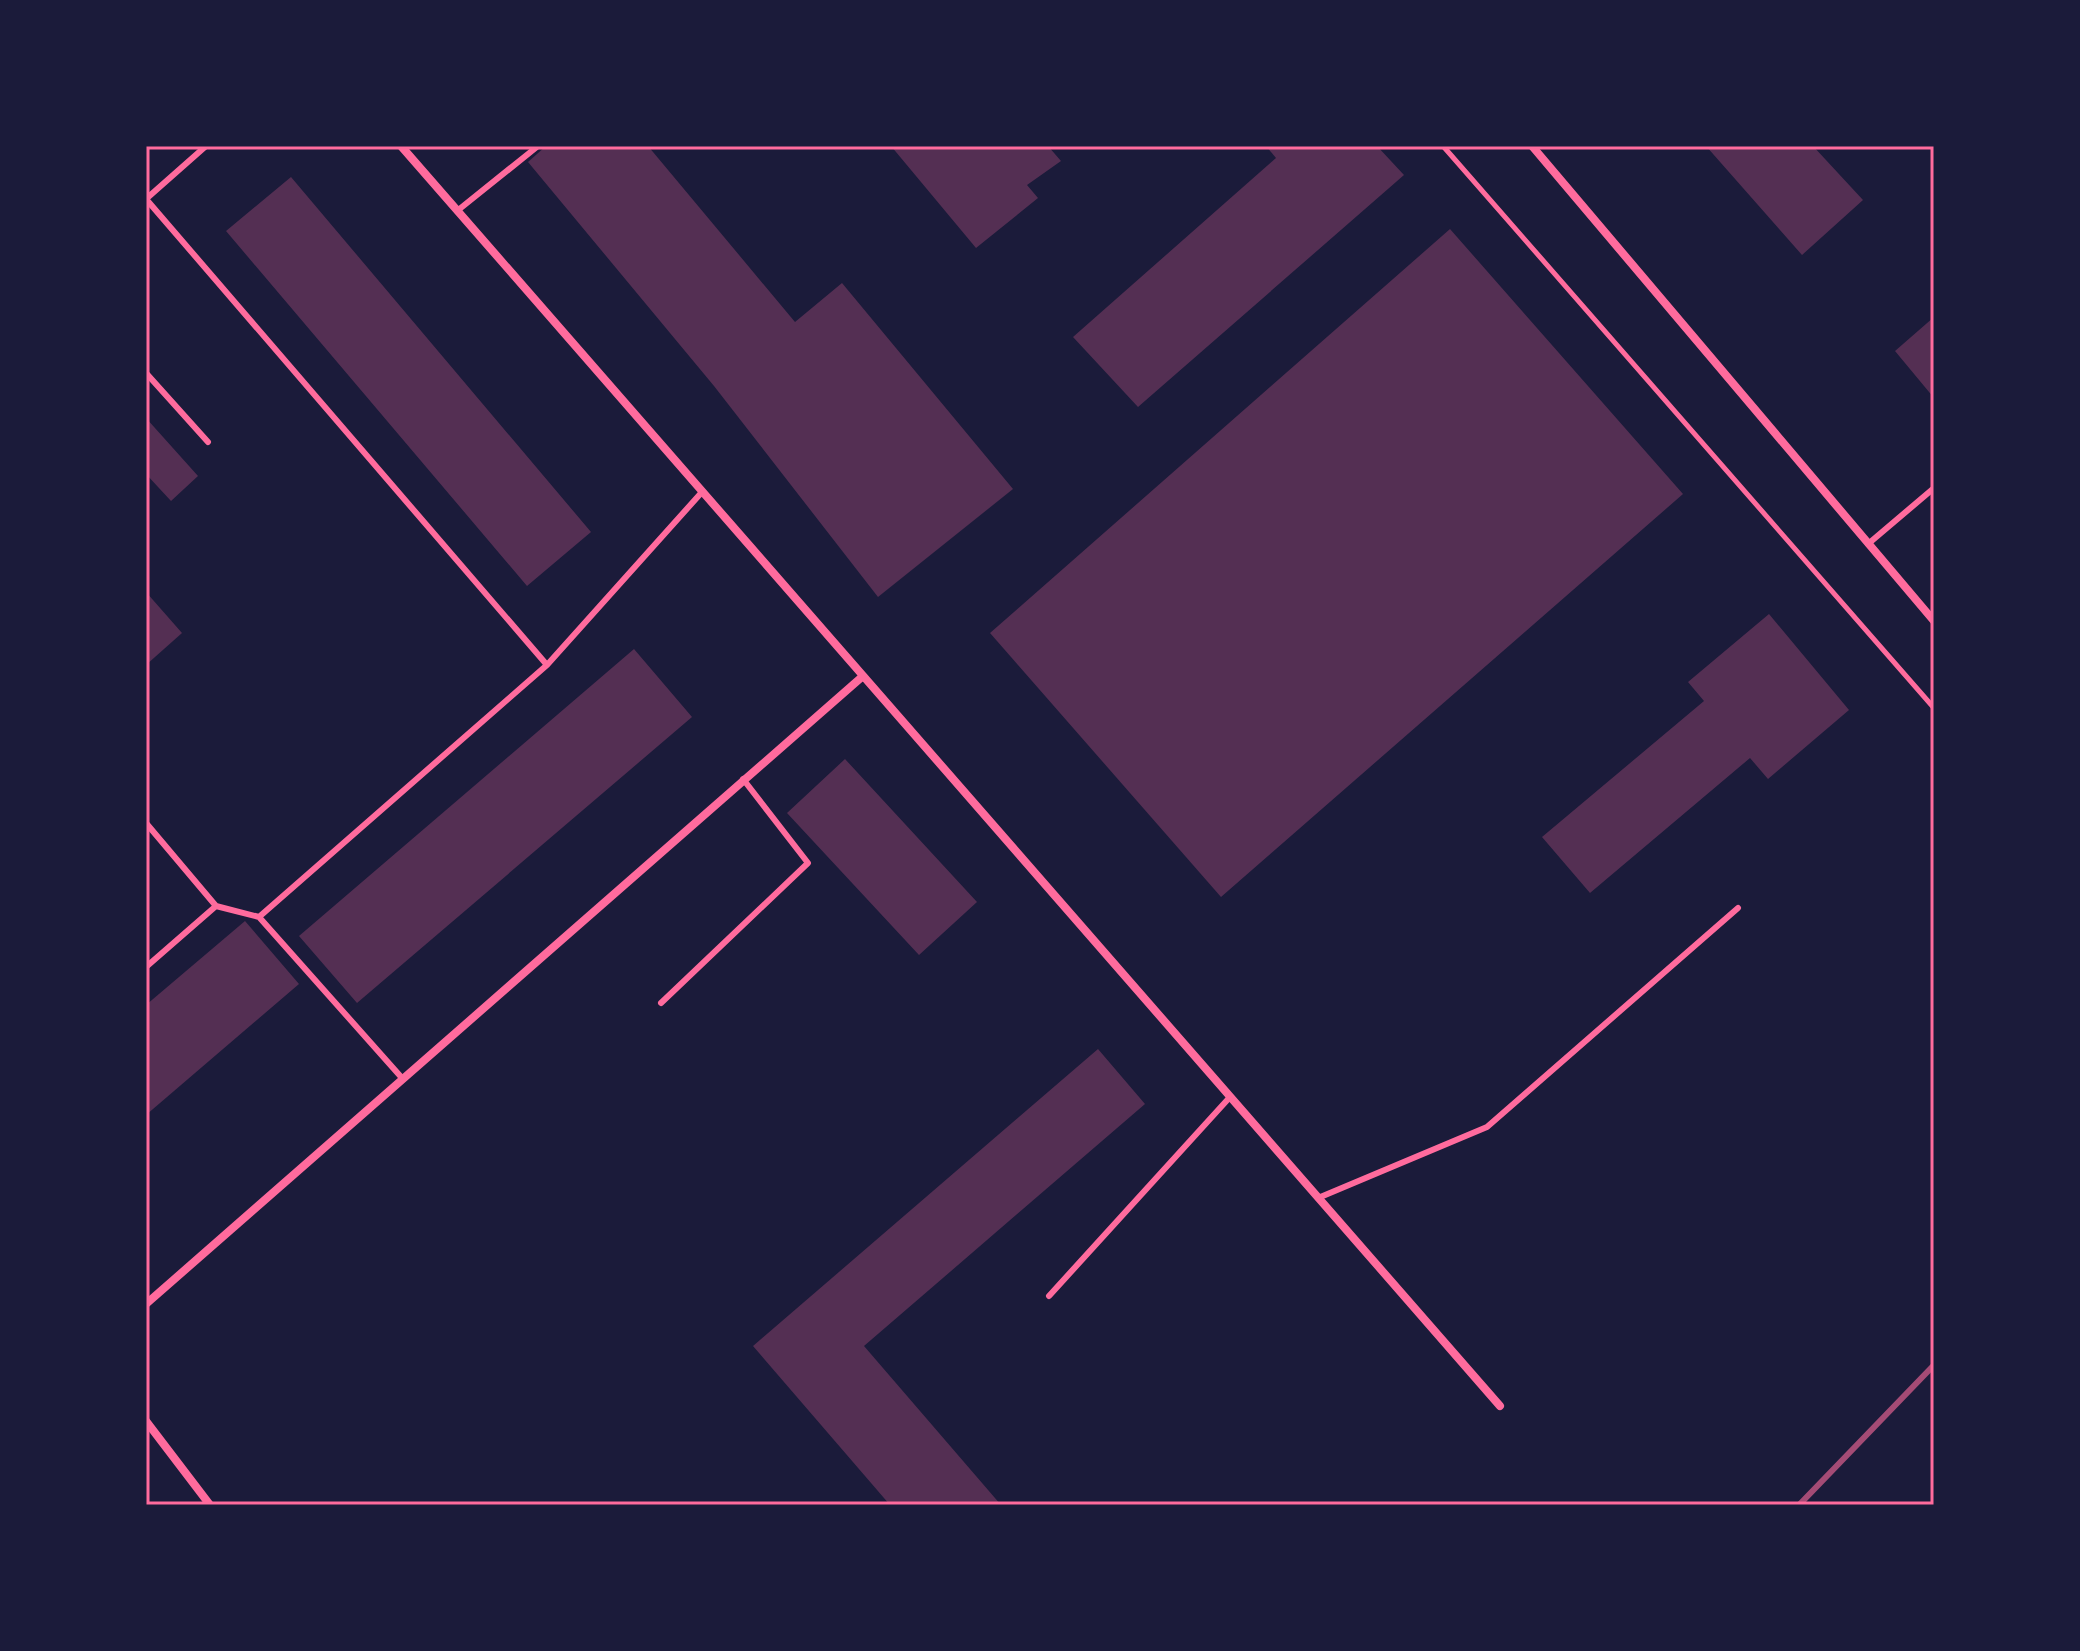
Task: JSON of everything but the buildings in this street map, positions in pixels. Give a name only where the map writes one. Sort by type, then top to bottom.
[{"type":"street","points":[[401,146],[1500,1406]]},
{"type":"street","points":[[1532,146],[1934,621]]},
{"type":"street","points":[[146,1304],[863,676]]},
{"type":"street","points":[[146,1421],[210,1505]]},
{"type":"lane","points":[[206,146],[146,199],[547,665]]},
{"type":"lane","points":[[457,211],[538,146]]},
{"type":"lane","points":[[146,373],[208,442]]},
{"type":"lane","points":[[1868,544],[1934,488]]},
{"type":"lane","points":[[259,917],[547,665],[702,492]]},
{"type":"lane","points":[[661,1003],[808,863],[743,779]]},
{"type":"lane","points":[[146,823],[216,906],[259,917],[402,1078]]},
{"type":"lane","points":[[146,967],[216,906]]},
{"type":"lane","points":[[1318,1198],[1487,1127],[1738,908]]},
{"type":"lane","points":[[1049,1296],[1230,1097]]},
{"type":"path","points":[[1443,146],[1934,708]]},
{"type":"railway","points":[[1799,1505],[1934,1365]]}]
